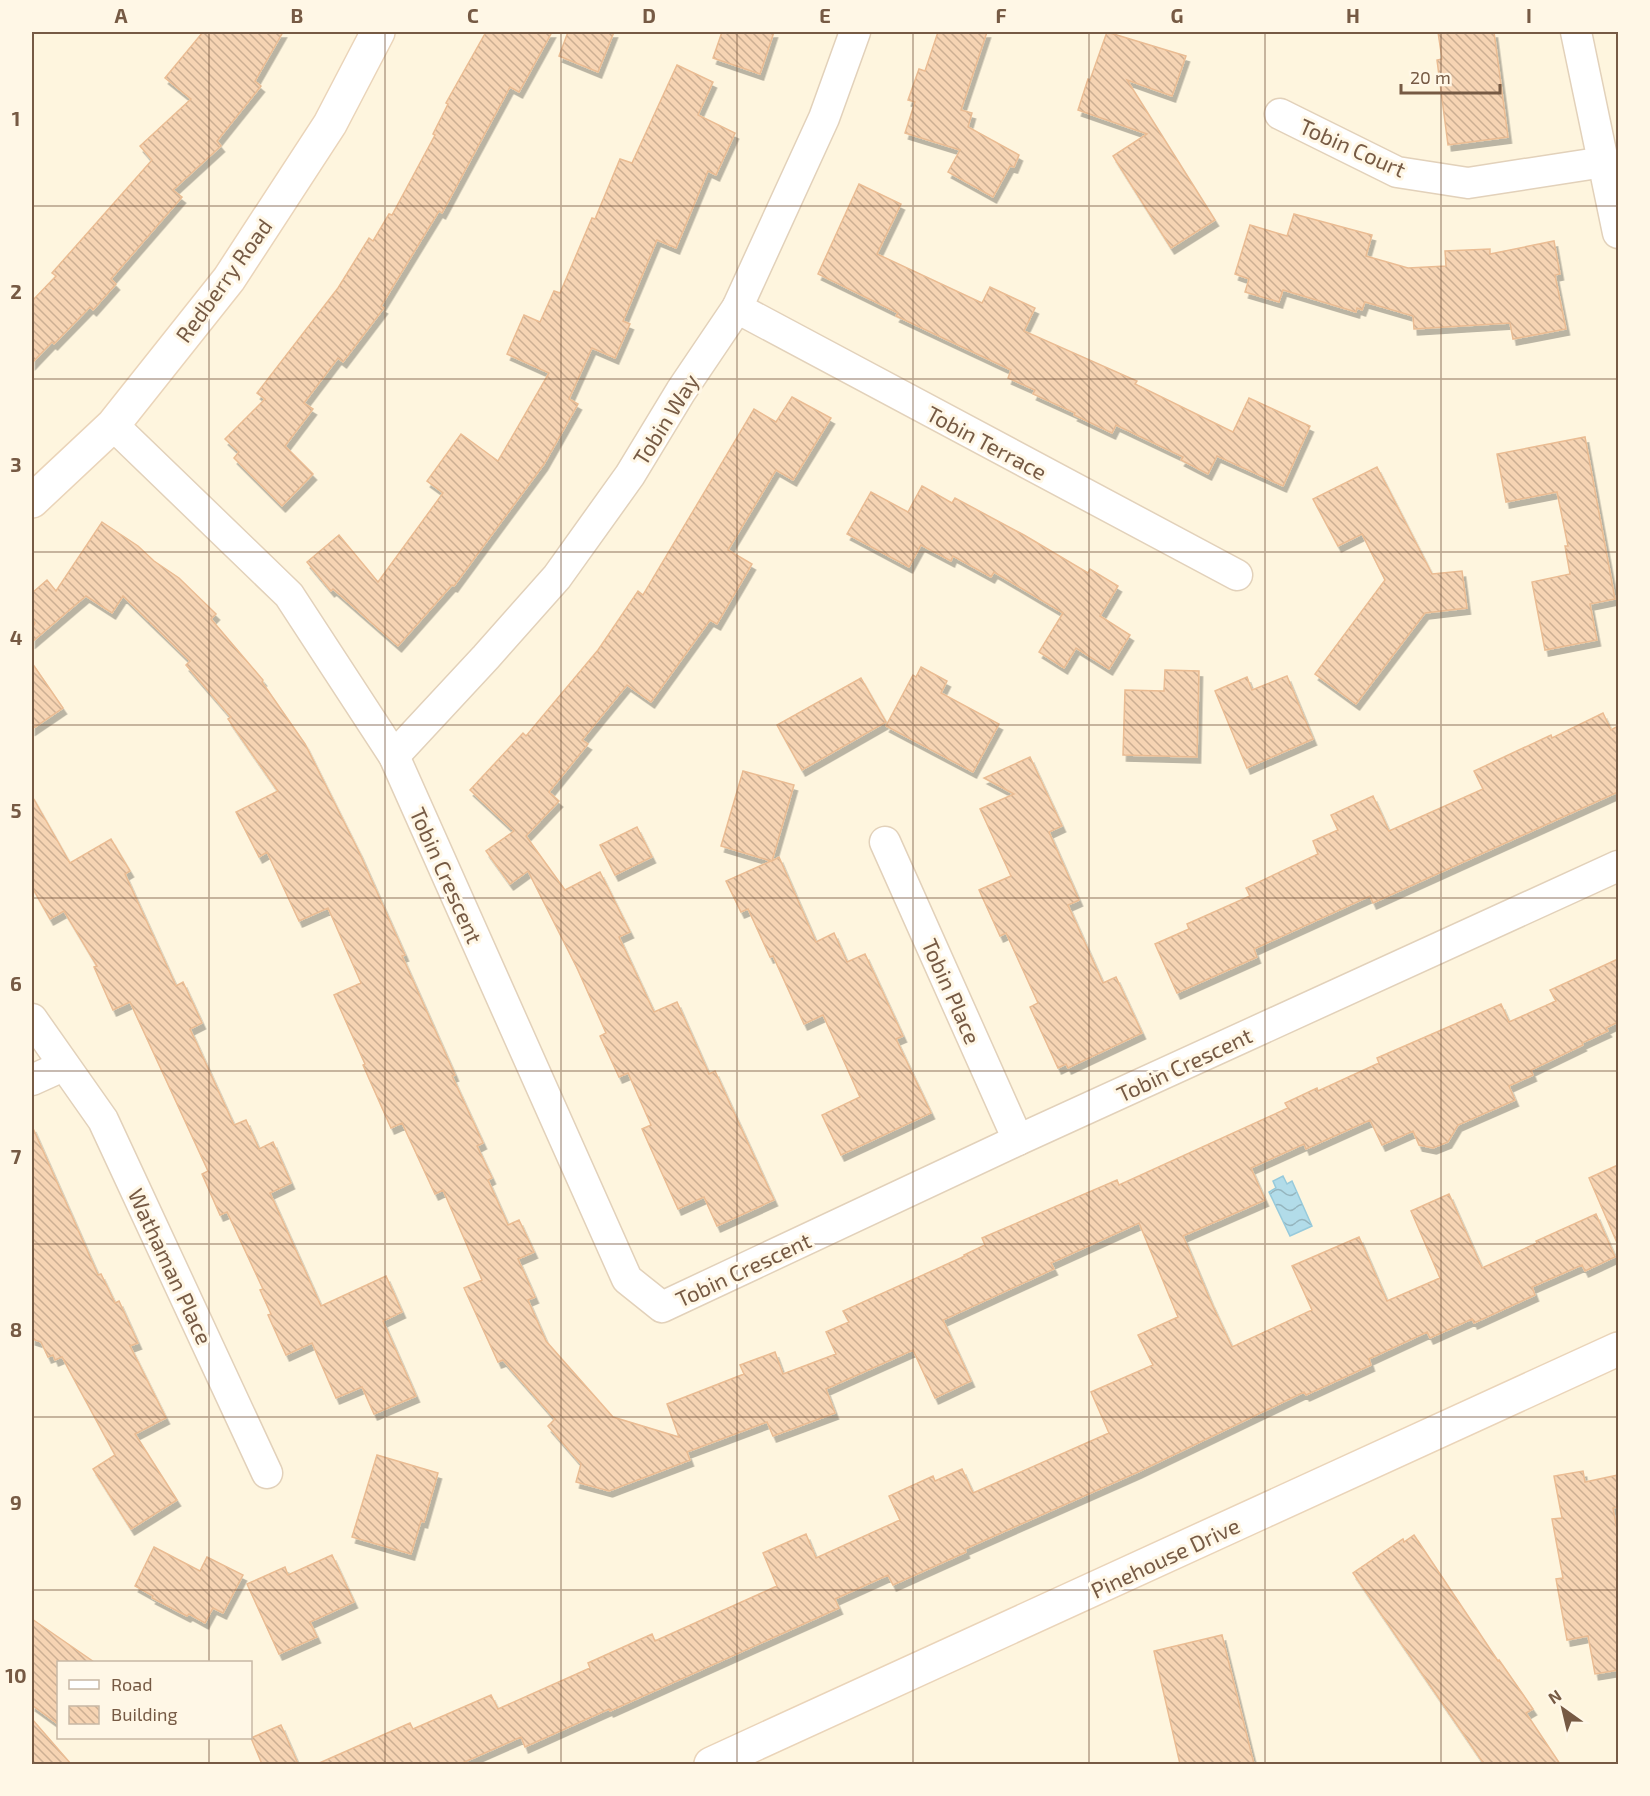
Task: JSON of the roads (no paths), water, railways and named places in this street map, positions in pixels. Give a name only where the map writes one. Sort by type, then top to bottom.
[{"type":"street","name":"Redberry Road","points":[[32,501],[113,425],[229,279],[330,124],[378,32]]},
{"type":"street","name":"Tobin Way","points":[[394,756],[557,577],[630,475],[681,391],[737,309],[824,118],[855,32]]},
{"type":"street","points":[[1576,32],[1618,233]]},
{"type":"street","name":"Tobin Court","points":[[1280,114],[1397,172],[1468,183],[1604,162]]},
{"type":"street","name":"Tobin Terrace","points":[[737,309],[1237,575]]},
{"type":"street","name":"Tobin Crescent","points":[[113,425],[290,595],[394,756],[627,1279],[662,1307],[1018,1140],[1618,866]]},
{"type":"street","name":"Tobin Place","points":[[885,842],[1018,1140]]},
{"type":"street","name":"Wathaman Place","points":[[32,1019],[103,1120],[267,1473]]},
{"type":"street","points":[[32,1080],[63,1066]]},
{"type":"street","name":"Pinehouse Drive","points":[[711,1764],[1618,1349]]},
{"type":"water","points":[[1283,1176],[1287,1184],[1292,1181],[1312,1226],[1290,1236],[1269,1192],[1276,1188],[1273,1181]]}]
